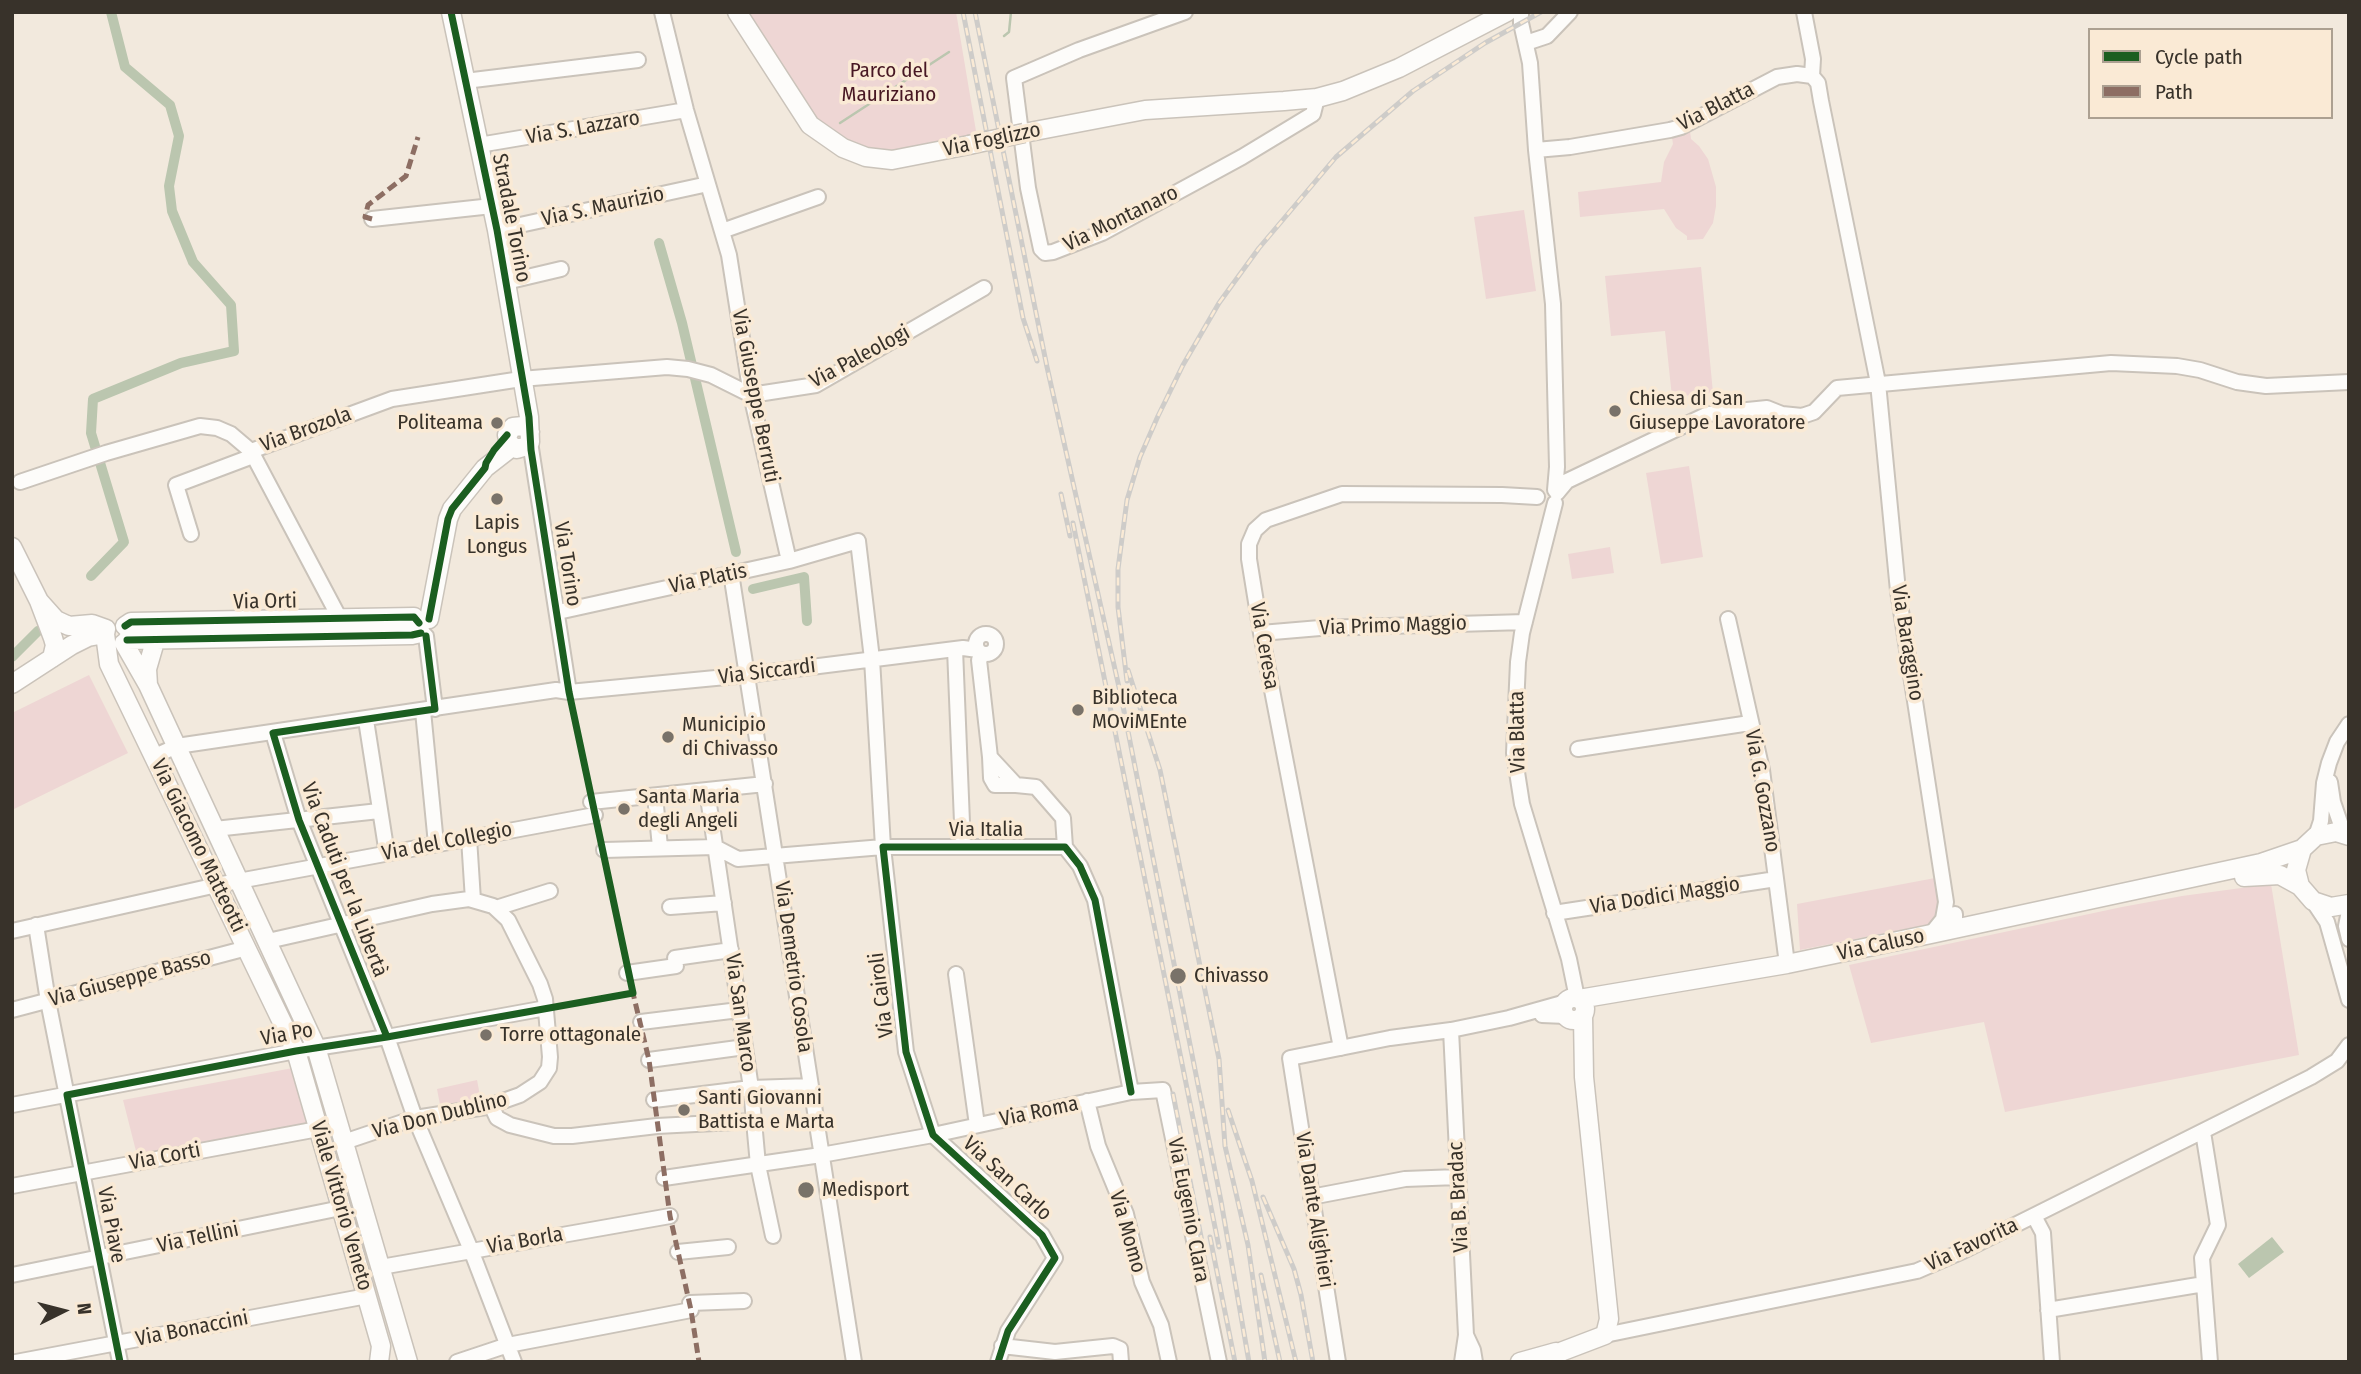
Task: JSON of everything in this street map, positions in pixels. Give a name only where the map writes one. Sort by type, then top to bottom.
[{"type":"main road","name":"Stradale Torino","points":[[451,12],[497,230],[524,402],[529,417],[519,437]]},
{"type":"main road","name":"Via Foglizzo","points":[[737,12],[810,125],[843,148],[866,157],[892,160],[1145,110],[1317,98]]},
{"type":"main road","points":[[1317,98],[1374,80],[1507,12]]},
{"type":"main road","points":[[424,628],[452,509],[485,468],[494,450],[519,437]]},
{"type":"main road","points":[[12,547],[50,630],[55,645],[52,659]]},
{"type":"main road","points":[[39,601],[56,620],[69,626],[92,624],[106,633]]},
{"type":"main road","name":"Via Orti","points":[[12,684],[88,637],[106,633],[115,646],[125,637],[131,622],[414,617],[424,628],[412,635],[156,639],[125,637]]},
{"type":"main road","points":[[50,630],[72,645]]},
{"type":"main road","name":"Via Giacomo Matteotti","points":[[106,633],[109,664],[296,1051]]},
{"type":"main road","name":"Via Giacomo Matteotti","points":[[125,637],[241,881],[316,1047]]},
{"type":"main road","points":[[148,685],[147,669],[156,639]]},
{"type":"main road","points":[[2346,835],[2325,833],[2316,836],[2302,849],[2296,870],[2300,886],[2313,901],[2331,907],[2349,904]]},
{"type":"main road","name":"Via Caluso","points":[[2150,887],[2261,863],[2302,849]]},
{"type":"main road","name":"Via Caluso","points":[[1575,1009],[1610,995],[1787,964],[1931,934],[1954,916],[2150,887],[2271,874],[2286,877],[2300,886]]},
{"type":"main road","points":[[1544,1362],[1605,1335],[1609,1319],[1575,1009]]},
{"type":"main road","name":"Viale Vittorio Veneto","points":[[316,1047],[407,1360]]},
{"type":"main road","name":"Viale Vittorio Veneto","points":[[296,1051],[382,1346],[379,1362]]},
{"type":"main road","points":[[1520,1362],[1567,1354]]},
{"type":"street","name":"Via Giuseppe Berruti","points":[[662,12],[686,110],[729,256],[751,395],[789,561]]},
{"type":"street","name":"Via Montanaro","points":[[1185,12],[1079,50],[1014,78],[1028,188],[1041,248],[1045,253],[1102,233],[1242,157],[1313,114],[1317,98]]},
{"type":"street","name":"Via Blatta","points":[[1521,12],[1530,63],[1536,150],[1553,304],[1556,458],[1518,662],[1515,761],[1522,804],[1569,959],[1575,1009]]},
{"type":"street","points":[[1526,43],[1547,36],[1570,12]]},
{"type":"street","name":"Via Baraggino","points":[[1804,12],[1813,59],[1811,76],[1818,83],[1822,101],[1878,383],[1898,591],[1954,916]]},
{"type":"street","points":[[466,82],[638,60]]},
{"type":"street","name":"Via Blatta","points":[[1536,150],[1670,130],[1681,127],[1777,77],[1797,74],[1811,76]]},
{"type":"street","name":"Via S. Lazzaro","points":[[479,145],[686,110]]},
{"type":"street","name":"Via S. Maurizio","points":[[497,230],[708,184]]},
{"type":"street","points":[[722,231],[818,197]]},
{"type":"street","points":[[372,219],[492,206]]},
{"type":"street","points":[[506,282],[561,269]]},
{"type":"street","name":"Via Paleologi","points":[[751,395],[816,385],[984,288]]},
{"type":"street","points":[[1549,494],[1567,481],[1708,414],[1767,408],[1782,414],[1802,415],[1814,412],[1837,388],[2110,363],[2177,366],[2237,382],[2266,386],[2349,382]]},
{"type":"street","points":[[522,379],[667,367],[711,375],[751,395]]},
{"type":"street","name":"Via Brozola","points":[[20,482],[106,453],[200,426],[217,428],[231,434],[252,453],[392,399],[522,379]]},
{"type":"street","name":"Via Torino","points":[[519,437],[558,612],[569,692]]},
{"type":"street","points":[[191,534],[176,485],[252,453],[340,619]]},
{"type":"street","name":"Via Ceresa","points":[[1340,1048],[1261,633],[1249,544],[1255,530],[1266,520],[1342,494],[1549,494]]},
{"type":"street","name":"Via Platis","points":[[558,612],[789,561],[858,541]]},
{"type":"street","name":"Via Cairoli","points":[[858,541],[872,659],[883,848],[906,1052],[933,1135]]},
{"type":"street","name":"Via Demetrio Cosola","points":[[731,573],[854,1362]]},
{"type":"street","name":"Via G. Gozzano","points":[[1728,619],[1762,769],[1787,964]]},
{"type":"street","name":"Via Primo Maggio","points":[[1261,633],[1357,626],[1525,622]]},
{"type":"street","points":[[424,628],[436,845]]},
{"type":"street","points":[[971,648],[979,660],[990,757],[1016,785],[1036,787],[1063,818],[1065,847],[1080,866],[1095,901],[1131,1092]]},
{"type":"street","points":[[963,847],[971,648]]},
{"type":"street","name":"Via Siccardi","points":[[155,756],[177,746],[556,690],[569,692],[747,675],[971,648]]},
{"type":"street","points":[[366,720],[387,854]]},
{"type":"street","points":[[1578,749],[1750,723]]},
{"type":"street","points":[[2316,836],[2321,821],[2324,783],[2329,763],[2337,742],[2349,724]]},
{"type":"street","name":"Via Caduti per la Libertà","points":[[273,733],[299,820],[514,1362]]},
{"type":"street","points":[[2329,763],[2333,802],[2346,835]]},
{"type":"street","name":"Via del Collegio","points":[[12,931],[217,885],[436,845],[593,808],[655,796],[765,784]]},
{"type":"street","name":"Via San Marco","points":[[708,791],[751,1088],[758,1164],[773,1236]]},
{"type":"street","points":[[655,796],[660,847]]},
{"type":"street","points":[[215,829],[379,811]]},
{"type":"street","points":[[469,838],[473,900]]},
{"type":"street","points":[[604,850],[715,846]]},
{"type":"street","name":"Via Italia","points":[[715,846],[738,859],[883,848],[1065,847]]},
{"type":"street","name":"Via Dodici Maggio","points":[[1554,913],[1776,879]]},
{"type":"street","points":[[496,908],[550,891]]},
{"type":"street","points":[[268,942],[432,904],[473,900],[496,908],[509,920],[540,984],[546,1008]]},
{"type":"street","points":[[2313,901],[2327,922],[2349,1000]]},
{"type":"street","points":[[670,906],[724,903]]},
{"type":"street","points":[[2349,911],[2346,926],[2349,939]]},
{"type":"street","name":"Via Piave","points":[[36,925],[48,1001],[120,1362]]},
{"type":"street","name":"Via Giuseppe Basso","points":[[12,1010],[247,948]]},
{"type":"street","points":[[627,973],[676,966],[675,958],[731,950]]},
{"type":"street","points":[[956,974],[977,1125]]},
{"type":"street","name":"Via Po","points":[[12,1105],[316,1047],[546,1008]]},
{"type":"street","name":"Via Don Dublino","points":[[344,1142],[415,1118],[491,1105],[520,1096],[540,1083],[550,1058],[546,1008]]},
{"type":"street","name":"Via Caluso","points":[[1290,1058],[1509,1018],[1575,1009]]},
{"type":"street","points":[[641,1022],[739,1010]]},
{"type":"street","name":"Via B. Bradac","points":[[1451,1030],[1466,1335],[1475,1362]]},
{"type":"street","name":"Via Favorita","points":[[1605,1335],[1917,1271],[2034,1216],[2311,1077],[2336,1061],[2349,1045]]},
{"type":"street","points":[[649,1060],[745,1047]]},
{"type":"street","name":"Via Dante Alighieri","points":[[1290,1058],[1338,1362]]},
{"type":"street","name":"Via Favorita","points":[[2311,1077],[2349,1065]]},
{"type":"street","points":[[654,1100],[751,1088],[811,1086]]},
{"type":"street","name":"Via Eugenio Clara","points":[[1131,1092],[1160,1089],[1165,1094],[1219,1362]]},
{"type":"street","name":"Via Roma","points":[[821,1155],[933,1135],[1131,1092]]},
{"type":"street","name":"Via Momo","points":[[1087,1101],[1098,1146],[1126,1214],[1142,1282],[1161,1325],[1169,1362]]},
{"type":"street","points":[[491,1105],[497,1118],[510,1125],[554,1136],[657,1126],[754,1121]]},
{"type":"street","name":"Via Corti","points":[[12,1186],[318,1129]]},
{"type":"street","points":[[2203,1132],[2218,1225],[2202,1258],[2210,1362]]},
{"type":"street","name":"Via San Carlo","points":[[933,1135],[1042,1236],[1055,1258],[1008,1331],[998,1362]]},
{"type":"street","points":[[664,1178],[821,1155]]},
{"type":"street","points":[[1311,1197],[1405,1179],[1458,1177]]},
{"type":"street","name":"Via Tellini","points":[[12,1275],[341,1208]]},
{"type":"street","name":"Via Borla","points":[[381,1267],[670,1216]]},
{"type":"street","points":[[2034,1216],[2043,1233],[2053,1362]]},
{"type":"street","points":[[678,1252],[728,1247]]},
{"type":"street","points":[[2049,1310],[2204,1284]]},
{"type":"street","name":"Via Bonaccini","points":[[16,1362],[367,1296]]},
{"type":"street","points":[[457,1362],[508,1345],[690,1307],[744,1301]]},
{"type":"street","points":[[1462,1362],[1466,1335]]},
{"type":"street","points":[[1002,1346],[1055,1352],[1114,1346],[1120,1349],[1121,1362]]},
{"type":"green space","name":"Parco del Mauriziano","points":[[746,12],[956,12],[977,137],[901,156],[858,151],[816,122]]},
{"type":"green space","points":[[1690,131],[1691,139],[1708,159],[1716,187],[1713,223],[1703,239],[1687,240],[1687,236],[1676,228],[1664,209],[1580,217],[1578,192],[1661,182],[1664,162],[1673,144],[1672,137]]},
{"type":"green space","points":[[1524,210],[1536,291],[1486,299],[1474,217]]},
{"type":"green space","points":[[1701,267],[1713,393],[1672,397],[1665,331],[1611,336],[1605,276]]},
{"type":"green space","points":[[1689,466],[1703,557],[1661,564],[1646,473]]},
{"type":"green space","points":[[1610,547],[1614,573],[1572,579],[1568,554]]},
{"type":"green space","points":[[89,675],[128,753],[12,810],[12,713]]},
{"type":"green space","points":[[1935,878],[1939,908],[1935,921],[1931,924],[1800,950],[1797,904]]},
{"type":"green space","points":[[2271,884],[2299,1055],[2005,1112],[1984,1022],[1871,1043],[1849,965],[2122,907]]},
{"type":"green space","points":[[298,1067],[315,1122],[137,1155],[123,1100]]},
{"type":"green space","points":[[477,1080],[481,1101],[441,1110],[437,1089]]},
{"type":"shaded area","points":[[2272,1237],[2284,1252],[2249,1278],[2238,1264]]},
{"type":"waterway","points":[[91,576],[124,542],[91,433],[93,399],[181,363],[234,351],[231,305],[193,262],[172,211],[169,186],[179,136],[170,105],[125,67],[111,12]]},
{"type":"waterway","points":[[1004,36],[1009,32],[1011,12]]},
{"type":"waterway","points":[[840,123],[949,52]]},
{"type":"waterway","points":[[659,243],[682,323],[736,552]]},
{"type":"waterway","points":[[753,589],[804,577],[807,621]]},
{"type":"waterway","points":[[12,657],[38,631]]},
{"type":"railway","points":[[963,12],[1023,318],[1037,361]]},
{"type":"railway","points":[[975,12],[1047,367],[1121,696],[1221,1201],[1249,1362]]},
{"type":"railway","points":[[1127,681],[1118,607],[1118,569],[1127,500],[1140,457],[1158,416],[1183,365],[1219,303],[1259,248],[1336,157],[1413,91],[1485,43],[1541,12]]},
{"type":"railway","points":[[1061,494],[1070,536]]},
{"type":"railway","points":[[1073,523],[1219,1247]]},
{"type":"railway","points":[[1128,670],[1160,770],[1219,1059],[1225,1146],[1248,1245],[1265,1362]]},
{"type":"railway","points":[[1173,1094],[1204,1252]]},
{"type":"railway","points":[[1228,1110],[1252,1181],[1296,1362]]},
{"type":"railway","points":[[1263,1197],[1294,1269],[1313,1362]]},
{"type":"railway","points":[[1210,1237],[1235,1362]]},
{"type":"railway","points":[[1261,1275],[1280,1362]]},
{"type":"marked path","points":[[372,219],[365,217],[368,205],[406,176],[418,137]]},
{"type":"marked path","points":[[632,989],[649,1060],[670,1216],[691,1310],[699,1362]]},
{"type":"cycle path","points":[[120,1362],[67,1095],[296,1051],[633,993],[569,692],[531,450],[529,417],[497,230],[451,12]]},
{"type":"cycle path","points":[[429,619],[452,509],[507,435]]},
{"type":"cycle path","points":[[125,626],[131,622],[414,617],[419,623]]},
{"type":"cycle path","points":[[127,640],[421,633]]},
{"type":"cycle path","points":[[387,1037],[299,820],[273,733],[435,709],[426,636]]},
{"type":"cycle path","points":[[998,1362],[1008,1331],[1055,1258],[1042,1235],[933,1135],[906,1052],[883,847],[1065,847],[1080,866],[1095,900],[1131,1092]]},
{"type":"place","name":"Chiesa di San Giuseppe Lavoratore","points":[[1615,411]]},
{"type":"place","name":"Politeama","points":[[497,423]]},
{"type":"place","name":"Lapis Longus","points":[[497,499]]},
{"type":"place","name":"Biblioteca MOviMEnte","points":[[1078,710]]},
{"type":"place","name":"Municipio di Chivasso","points":[[668,737]]},
{"type":"place","name":"Santa Maria degli Angeli","points":[[624,809]]},
{"type":"place","name":"Chivasso","points":[[1178,976]]},
{"type":"place","name":"Torre ottagonale","points":[[486,1035]]},
{"type":"place","name":"Santi Giovanni Battista e Marta","points":[[684,1110]]},
{"type":"place","name":"Medisport","points":[[806,1190]]}]
